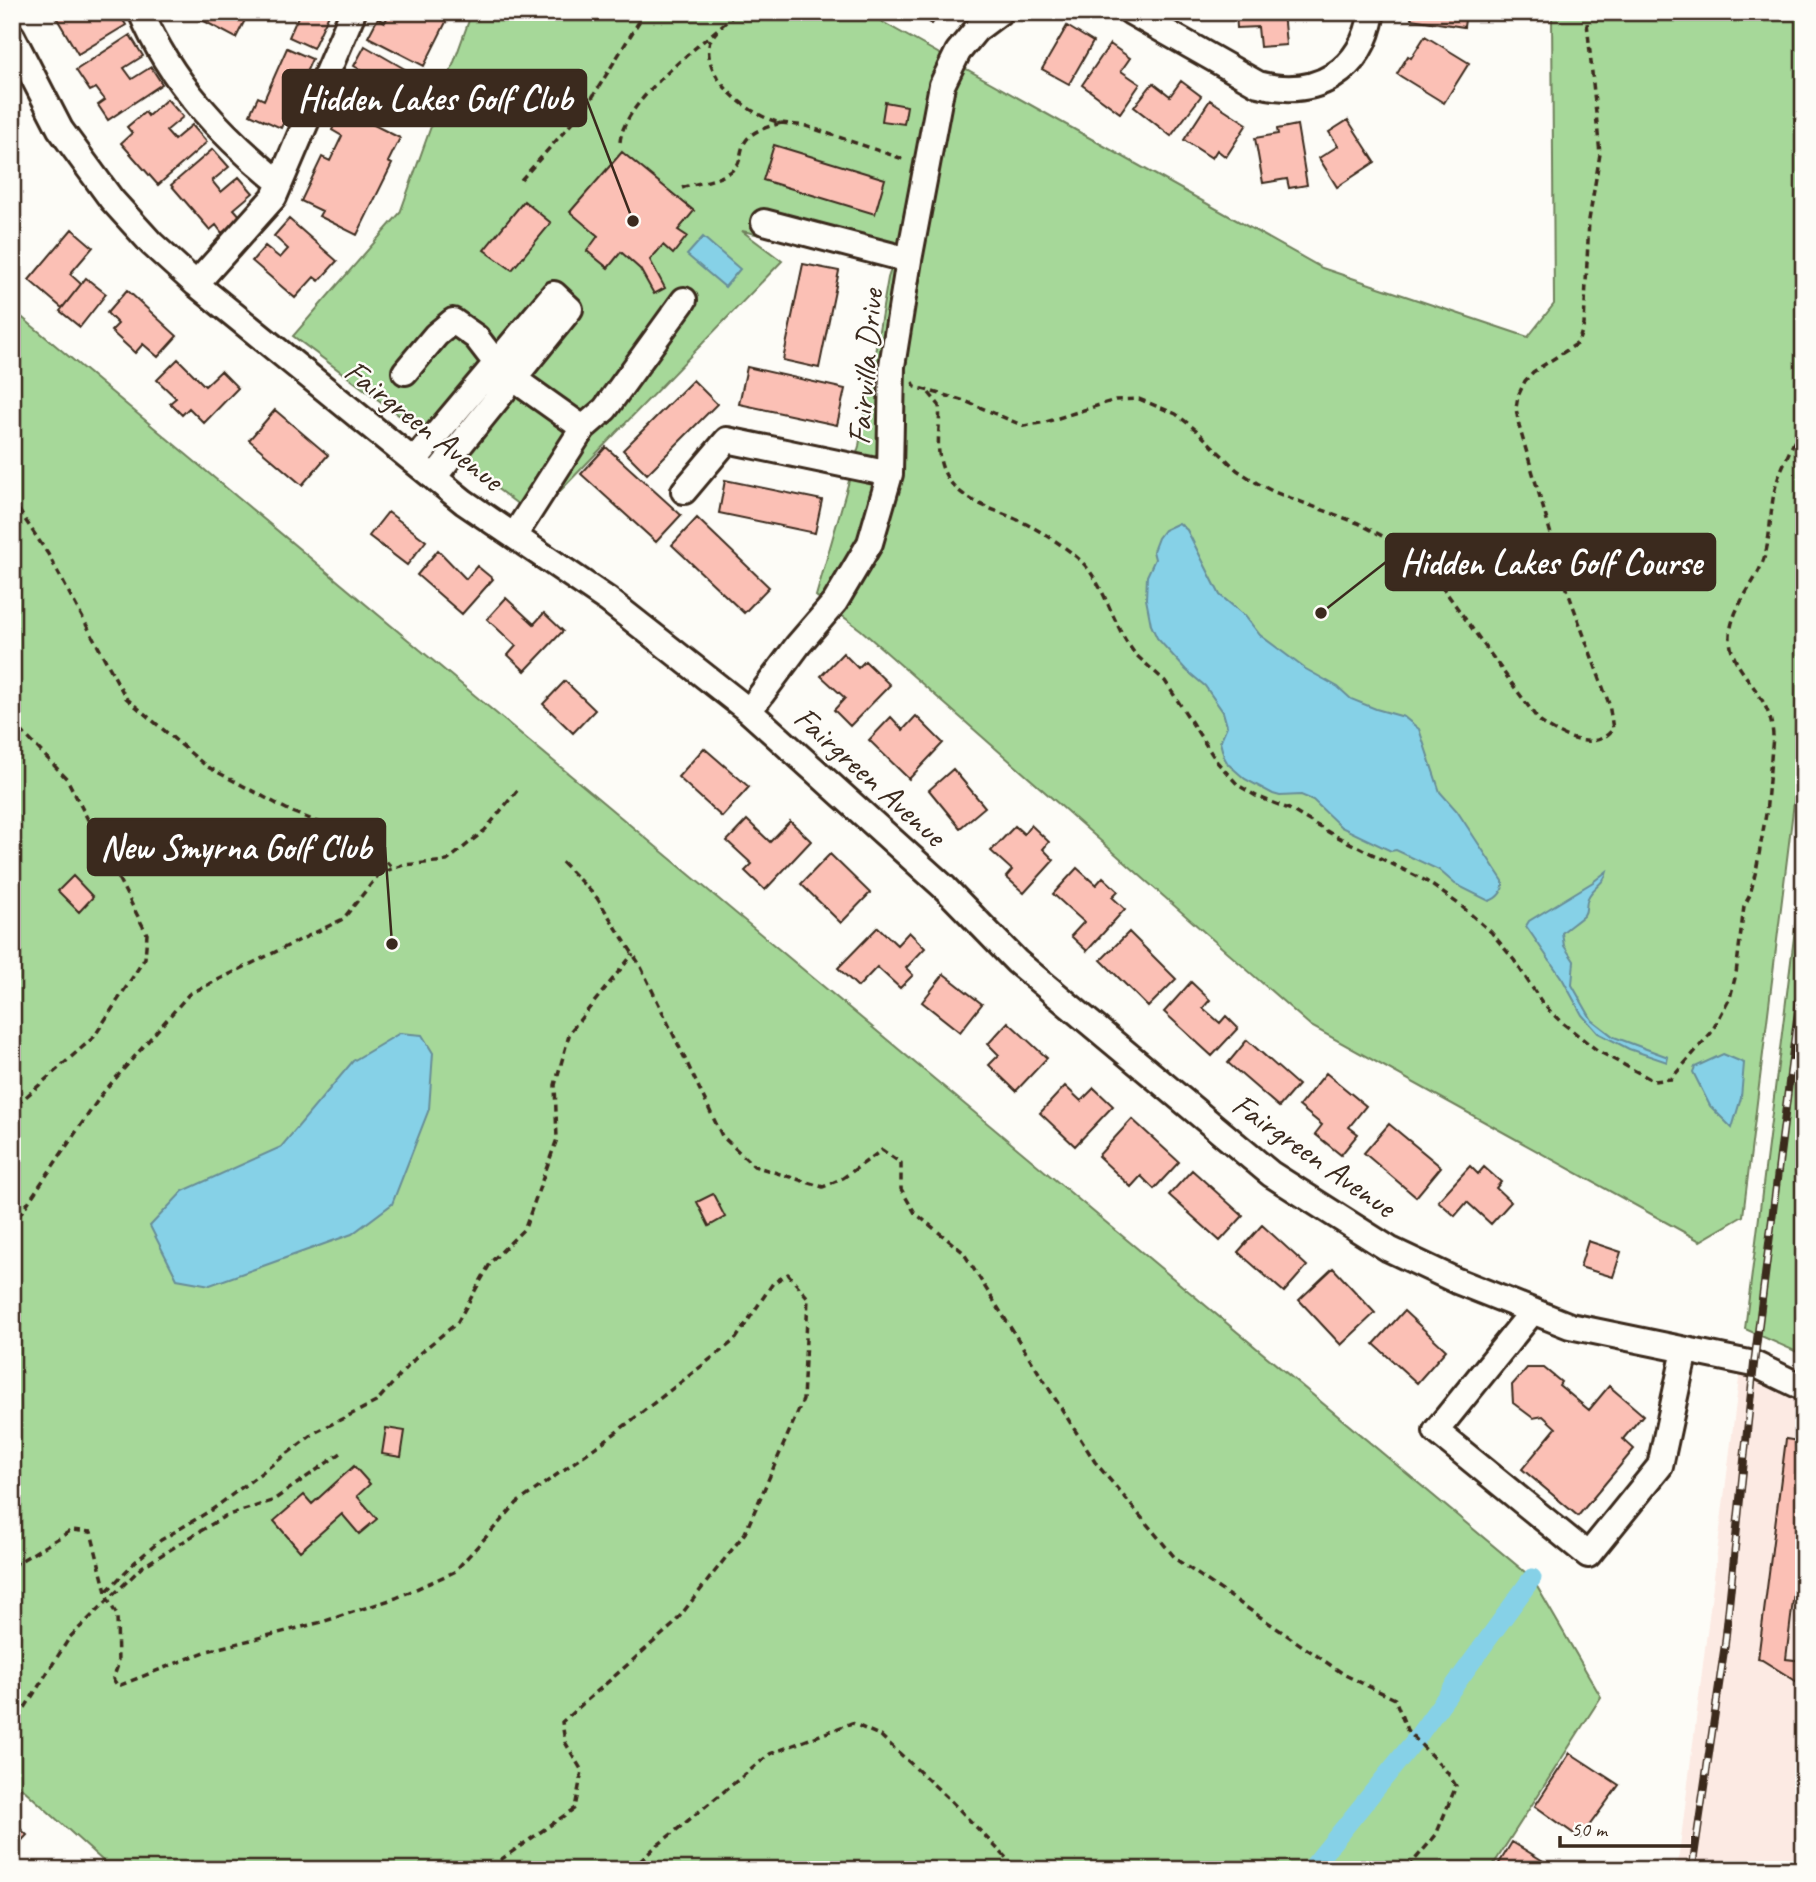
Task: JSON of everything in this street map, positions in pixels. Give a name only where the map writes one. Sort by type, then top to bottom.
[{"type":"street","points":[[196,284],[274,197],[354,12]]},
{"type":"street","name":"Fairvilla Drive","points":[[749,711],[798,645],[835,602],[870,543],[890,474],[892,366],[942,85],[958,52],[976,30],[1000,12]]},
{"type":"street","points":[[1130,12],[1258,84],[1279,89],[1311,87],[1343,70],[1360,51],[1369,33],[1372,12]]},
{"type":"street","points":[[144,15],[161,55],[197,105],[241,152],[280,183]]},
{"type":"street","name":"Fairgreen Avenue","points":[[12,36],[60,129],[112,200],[152,244],[196,284],[464,502],[608,600],[749,711],[945,888],[1017,962],[1271,1174],[1389,1249],[1457,1281],[1570,1326],[1754,1364],[1804,1388]]},
{"type":"street","points":[[764,222],[909,260]]},
{"type":"street","points":[[514,536],[583,428],[605,409],[684,300]]},
{"type":"street","points":[[405,372],[436,335],[453,321],[476,337],[505,371],[583,428]]},
{"type":"street","points":[[414,461],[505,371]]},
{"type":"street","points":[[434,477],[505,371]]},
{"type":"street","points":[[684,491],[727,440],[890,474]]},
{"type":"street","points":[[1533,1311],[1436,1431],[1588,1555],[1660,1466],[1685,1350]]},
{"type":"path","points":[[521,180],[587,106],[645,12]]},
{"type":"path","points":[[620,142],[620,134],[630,114],[686,55],[737,12]]},
{"type":"path","points":[[910,374],[915,387],[965,401],[1024,426],[1046,422],[1115,400],[1139,399],[1176,414],[1237,470],[1257,483],[1274,492],[1358,523],[1390,540],[1440,584],[1539,721],[1555,732],[1573,739],[1599,740],[1613,729],[1609,704],[1568,592],[1516,408],[1525,381],[1533,372],[1578,343],[1584,325],[1589,220],[1600,154],[1586,12]]},
{"type":"path","points":[[717,31],[709,43],[709,55],[723,86],[734,98],[758,114],[781,123],[806,126],[927,166]]},
{"type":"path","points":[[682,188],[727,174],[739,162],[743,145],[749,137],[755,132],[781,123]]},
{"type":"path","points":[[929,393],[939,405],[940,462],[952,484],[983,508],[1011,517],[1048,538],[1070,552],[1086,567],[1121,634],[1135,654],[1165,681],[1226,775],[1250,793],[1289,809],[1330,833],[1426,881],[1460,905],[1499,941],[1544,1004],[1560,1021],[1598,1051],[1654,1081],[1671,1079],[1711,1033],[1730,998],[1736,974],[1744,906],[1750,895],[1757,866],[1766,814],[1773,736],[1772,723],[1764,700],[1738,666],[1730,643],[1730,632],[1741,602],[1761,568],[1769,540],[1776,482],[1804,417]]},
{"type":"path","points":[[12,500],[48,554],[126,698],[206,766],[292,812],[368,841],[393,869]]},
{"type":"path","points":[[12,722],[68,779],[147,934],[145,958],[94,1037],[12,1109]]},
{"type":"path","points":[[12,1226],[103,1094],[189,995],[343,919],[380,873],[403,865],[447,861],[485,830],[520,787]]},
{"type":"path","points":[[562,862],[597,898],[633,954],[722,1136],[754,1166],[823,1187],[843,1178],[882,1150],[901,1163],[901,1189],[915,1213],[963,1252],[1095,1462],[1177,1560],[1345,1675],[1395,1699],[1407,1730],[1447,1772],[1456,1786],[1436,1835],[1406,1870]]},
{"type":"path","points":[[106,1592],[161,1540],[213,1508],[316,1432],[376,1402],[421,1352],[457,1323],[491,1262],[525,1228],[557,1139],[555,1085],[570,1032],[633,954]]},
{"type":"path","points":[[12,1566],[72,1530],[91,1532],[108,1600],[117,1615],[118,1665],[113,1679],[118,1686],[206,1651],[322,1622],[396,1598],[454,1572],[517,1503],[614,1434],[735,1340],[773,1283],[788,1274],[808,1298],[803,1400],[745,1533],[673,1625],[562,1722],[565,1742],[582,1771],[575,1808],[486,1870]]},
{"type":"path","points":[[12,1728],[70,1637],[142,1567],[225,1516],[272,1500],[341,1453]]},
{"type":"path","points":[[631,1870],[770,1754],[852,1723],[881,1736],[949,1799],[1018,1870]]},
{"type":"shaded area","points":[[1740,1371],[1804,1399],[1804,1870],[1677,1870]]},
{"type":"green space","points":[[472,12],[870,12],[870,15],[1322,268],[1528,337],[1554,304],[1552,12],[1804,12],[1804,721],[1743,1216],[1700,1241],[1311,1026],[861,630],[816,596],[859,446],[888,278],[893,263],[742,231],[782,261],[535,517],[293,336],[400,213]]},
{"type":"green space","points":[[12,309],[1532,1578],[1601,1697],[1490,1870],[113,1870],[12,1779]]},
{"type":"green space","points":[[1804,857],[1804,1355],[1745,1329]]},
{"type":"water","points":[[703,237],[740,269],[725,287],[687,255]]},
{"type":"water","points":[[1179,523],[1187,530],[1220,595],[1245,616],[1260,635],[1304,668],[1338,687],[1351,699],[1404,717],[1419,729],[1440,792],[1457,811],[1503,881],[1503,888],[1498,896],[1489,901],[1455,884],[1439,870],[1341,827],[1313,800],[1301,795],[1273,794],[1245,779],[1228,764],[1220,742],[1227,726],[1223,712],[1205,686],[1186,670],[1157,638],[1151,625],[1146,599],[1147,576],[1155,559],[1153,551],[1164,530]]},
{"type":"water","points":[[1607,871],[1604,879],[1590,894],[1584,915],[1562,933],[1564,946],[1574,961],[1572,985],[1592,1020],[1614,1037],[1668,1057],[1667,1062],[1629,1049],[1598,1033],[1582,1015],[1563,980],[1526,926],[1529,921]]},
{"type":"water","points":[[400,1033],[422,1035],[433,1053],[429,1109],[392,1204],[352,1234],[210,1285],[177,1279],[150,1226],[183,1191],[281,1147],[353,1061]]},
{"type":"water","points":[[1723,1054],[1744,1063],[1741,1098],[1732,1128],[1710,1106],[1693,1072],[1695,1067]]},
{"type":"building","points":[[53,12],[94,12],[96,17],[104,12],[118,12],[126,25],[78,54]]},
{"type":"building","points":[[187,12],[249,12],[236,38]]},
{"type":"building","points":[[300,12],[330,12],[313,48],[289,37]]},
{"type":"building","points":[[390,12],[451,12],[424,66],[368,37],[378,18],[385,22]]},
{"type":"building","points":[[915,12],[940,12],[932,24]]},
{"type":"building","points":[[1236,12],[1283,12],[1286,45],[1260,47],[1258,27],[1237,28]]},
{"type":"building","points":[[1412,12],[1466,12],[1464,27],[1411,19]]},
{"type":"building","points":[[1067,26],[1093,42],[1069,84],[1042,69]]},
{"type":"building","points":[[130,35],[143,56],[124,68],[132,79],[151,67],[162,84],[108,120],[98,105],[105,100],[96,88],[90,91],[76,70]]},
{"type":"building","points":[[1425,36],[1469,63],[1444,103],[1397,74]]},
{"type":"building","points":[[1110,44],[1130,58],[1121,71],[1140,84],[1120,113],[1082,85]]},
{"type":"building","points":[[365,46],[417,76],[390,123],[342,95],[352,79],[370,89],[376,79],[354,66]]},
{"type":"building","points":[[287,48],[312,59],[281,128],[250,114],[258,97],[264,100]]},
{"type":"building","points":[[1181,81],[1201,96],[1171,136],[1134,107],[1153,83],[1170,96]]},
{"type":"building","points":[[167,99],[183,117],[166,131],[174,140],[192,125],[207,142],[158,185],[121,143],[132,133],[127,127],[145,112],[148,116]]},
{"type":"building","points":[[1210,100],[1247,124],[1226,157],[1217,150],[1212,158],[1184,140]]},
{"type":"building","points":[[885,102],[907,106],[904,124],[882,121]]},
{"type":"building","points":[[342,109],[400,138],[388,162],[392,164],[357,235],[319,216],[322,211],[301,201],[322,157],[330,161],[342,136],[332,130]]},
{"type":"building","points":[[1348,120],[1375,162],[1337,187],[1319,158],[1338,146],[1329,132]]},
{"type":"building","points":[[1297,125],[1307,185],[1289,188],[1287,179],[1263,183],[1255,138],[1278,134],[1277,129]]},
{"type":"building","points":[[774,145],[885,179],[875,214],[763,180]]},
{"type":"building","points":[[213,149],[229,167],[212,181],[221,192],[239,177],[253,193],[234,209],[241,217],[222,233],[216,225],[210,230],[171,185]]},
{"type":"building","points":[[622,152],[694,211],[678,230],[687,236],[673,254],[663,245],[650,260],[665,288],[654,294],[640,269],[621,252],[608,268],[587,251],[598,236],[570,212]]},
{"type":"building","points":[[524,201],[551,223],[512,270],[484,250]]},
{"type":"building","points":[[289,219],[337,261],[319,281],[314,277],[295,298],[252,261],[265,246],[280,258],[288,249],[274,236]]},
{"type":"building","points":[[72,229],[93,247],[70,274],[81,284],[62,308],[29,280]]},
{"type":"building","points":[[803,264],[839,271],[819,368],[783,360]]},
{"type":"building","points":[[86,278],[106,294],[80,327],[60,311]]},
{"type":"building","points":[[127,290],[177,336],[158,357],[143,344],[135,353],[111,331],[118,324],[107,313]]},
{"type":"building","points":[[178,359],[205,386],[221,371],[238,388],[204,423],[189,408],[182,415],[170,403],[176,398],[157,380]]},
{"type":"building","points":[[747,367],[845,389],[837,425],[739,404]]},
{"type":"building","points":[[693,380],[717,404],[647,474],[623,450]]},
{"type":"building","points":[[275,410],[328,455],[302,485],[249,440]]},
{"type":"building","points":[[606,447],[681,515],[656,542],[581,474]]},
{"type":"building","points":[[725,480],[822,500],[815,533],[719,513]]},
{"type":"building","points":[[388,512],[426,541],[407,565],[369,536]]},
{"type":"building","points":[[697,518],[769,587],[744,613],[672,545]]},
{"type":"building","points":[[438,550],[466,579],[477,566],[493,579],[462,614],[417,575]]},
{"type":"building","points":[[506,598],[534,624],[544,613],[563,631],[525,671],[508,655],[516,646],[487,619]]},
{"type":"building","points":[[843,653],[858,668],[865,661],[890,685],[850,726],[834,710],[845,698],[821,676]]},
{"type":"building","points":[[565,681],[595,710],[573,733],[543,704]]},
{"type":"building","points":[[916,716],[943,743],[909,779],[869,740],[891,717],[903,730]]},
{"type":"building","points":[[704,748],[749,787],[722,817],[678,777]]},
{"type":"building","points":[[953,769],[985,807],[960,828],[929,790]]},
{"type":"building","points":[[747,820],[770,842],[790,821],[811,841],[765,890],[745,871],[752,864],[727,841]]},
{"type":"building","points":[[1031,825],[1049,842],[1043,849],[1054,860],[1024,893],[1006,877],[1012,870],[991,851],[1015,826],[1024,834]]},
{"type":"building","points":[[830,854],[870,893],[841,923],[801,884]]},
{"type":"building","points":[[1077,868],[1096,885],[1103,877],[1118,891],[1112,897],[1125,909],[1087,951],[1071,936],[1084,922],[1053,894]]},
{"type":"building","points":[[73,876],[93,897],[79,912],[58,891]]},
{"type":"building","points":[[878,927],[897,945],[909,932],[925,948],[906,968],[913,975],[900,988],[877,967],[858,987],[838,968]]},
{"type":"building","points":[[1129,932],[1176,979],[1148,1007],[1101,960]]},
{"type":"building","points":[[944,974],[982,1004],[960,1032],[922,1002]]},
{"type":"building","points":[[1191,982],[1210,1000],[1203,1008],[1220,1023],[1226,1016],[1238,1028],[1212,1056],[1164,1012]]},
{"type":"building","points":[[1008,1022],[1047,1058],[1016,1091],[989,1065],[999,1055],[988,1044]]},
{"type":"building","points":[[1247,1040],[1298,1085],[1279,1107],[1228,1063]]},
{"type":"building","points":[[1326,1073],[1366,1106],[1349,1127],[1358,1134],[1341,1155],[1315,1134],[1322,1125],[1299,1106]]},
{"type":"building","points":[[1065,1086],[1081,1101],[1094,1088],[1113,1106],[1075,1146],[1040,1113]]},
{"type":"building","points":[[1132,1119],[1179,1162],[1154,1189],[1141,1176],[1131,1187],[1098,1156]]},
{"type":"building","points":[[1389,1124],[1441,1167],[1416,1197],[1364,1153]]},
{"type":"building","points":[[1470,1166],[1478,1174],[1484,1167],[1501,1182],[1496,1188],[1511,1202],[1491,1224],[1467,1202],[1455,1216],[1438,1201]]},
{"type":"building","points":[[1192,1170],[1243,1216],[1220,1241],[1169,1195]]},
{"type":"building","points":[[713,1194],[725,1217],[709,1226],[697,1202]]},
{"type":"building","points":[[1262,1225],[1307,1266],[1284,1292],[1238,1252]]},
{"type":"building","points":[[1588,1241],[1621,1252],[1613,1277],[1580,1267]]},
{"type":"building","points":[[1333,1268],[1375,1313],[1341,1345],[1299,1300]]},
{"type":"building","points":[[1404,1311],[1446,1350],[1417,1383],[1374,1344]]},
{"type":"building","points":[[1527,1368],[1544,1368],[1561,1382],[1559,1385],[1589,1410],[1609,1386],[1643,1415],[1623,1439],[1634,1449],[1578,1516],[1522,1469],[1556,1428],[1543,1416],[1533,1418],[1513,1403],[1512,1385]]},
{"type":"building","points":[[386,1428],[405,1431],[401,1457],[382,1454]]},
{"type":"building","points":[[1786,1439],[1804,1442],[1804,1506],[1799,1542],[1795,1542],[1794,1549],[1799,1550],[1786,1659],[1804,1661],[1804,1686],[1758,1659]]},
{"type":"building","points":[[354,1466],[370,1484],[357,1496],[377,1519],[359,1534],[342,1514],[300,1551],[274,1521],[304,1495],[312,1504]]},
{"type":"building","points":[[1570,1753],[1619,1785],[1580,1838],[1535,1806]]},
{"type":"building","points":[[12,1821],[27,1835],[12,1851]]},
{"type":"building","points":[[1512,1842],[1558,1870],[1495,1870]]},
{"type":"waterway","points":[[1310,1870],[1416,1739],[1532,1578]]},
{"type":"railway","points":[[1692,1870],[1725,1644],[1754,1364],[1804,962]]},
{"type":"place","name":"Hidden Lakes Golf Club","points":[[633,221]]},
{"type":"place","name":"Hidden Lakes Golf Course","points":[[1321,613]]},
{"type":"place","name":"New Smyrna Golf Club","points":[[392,944]]}]
